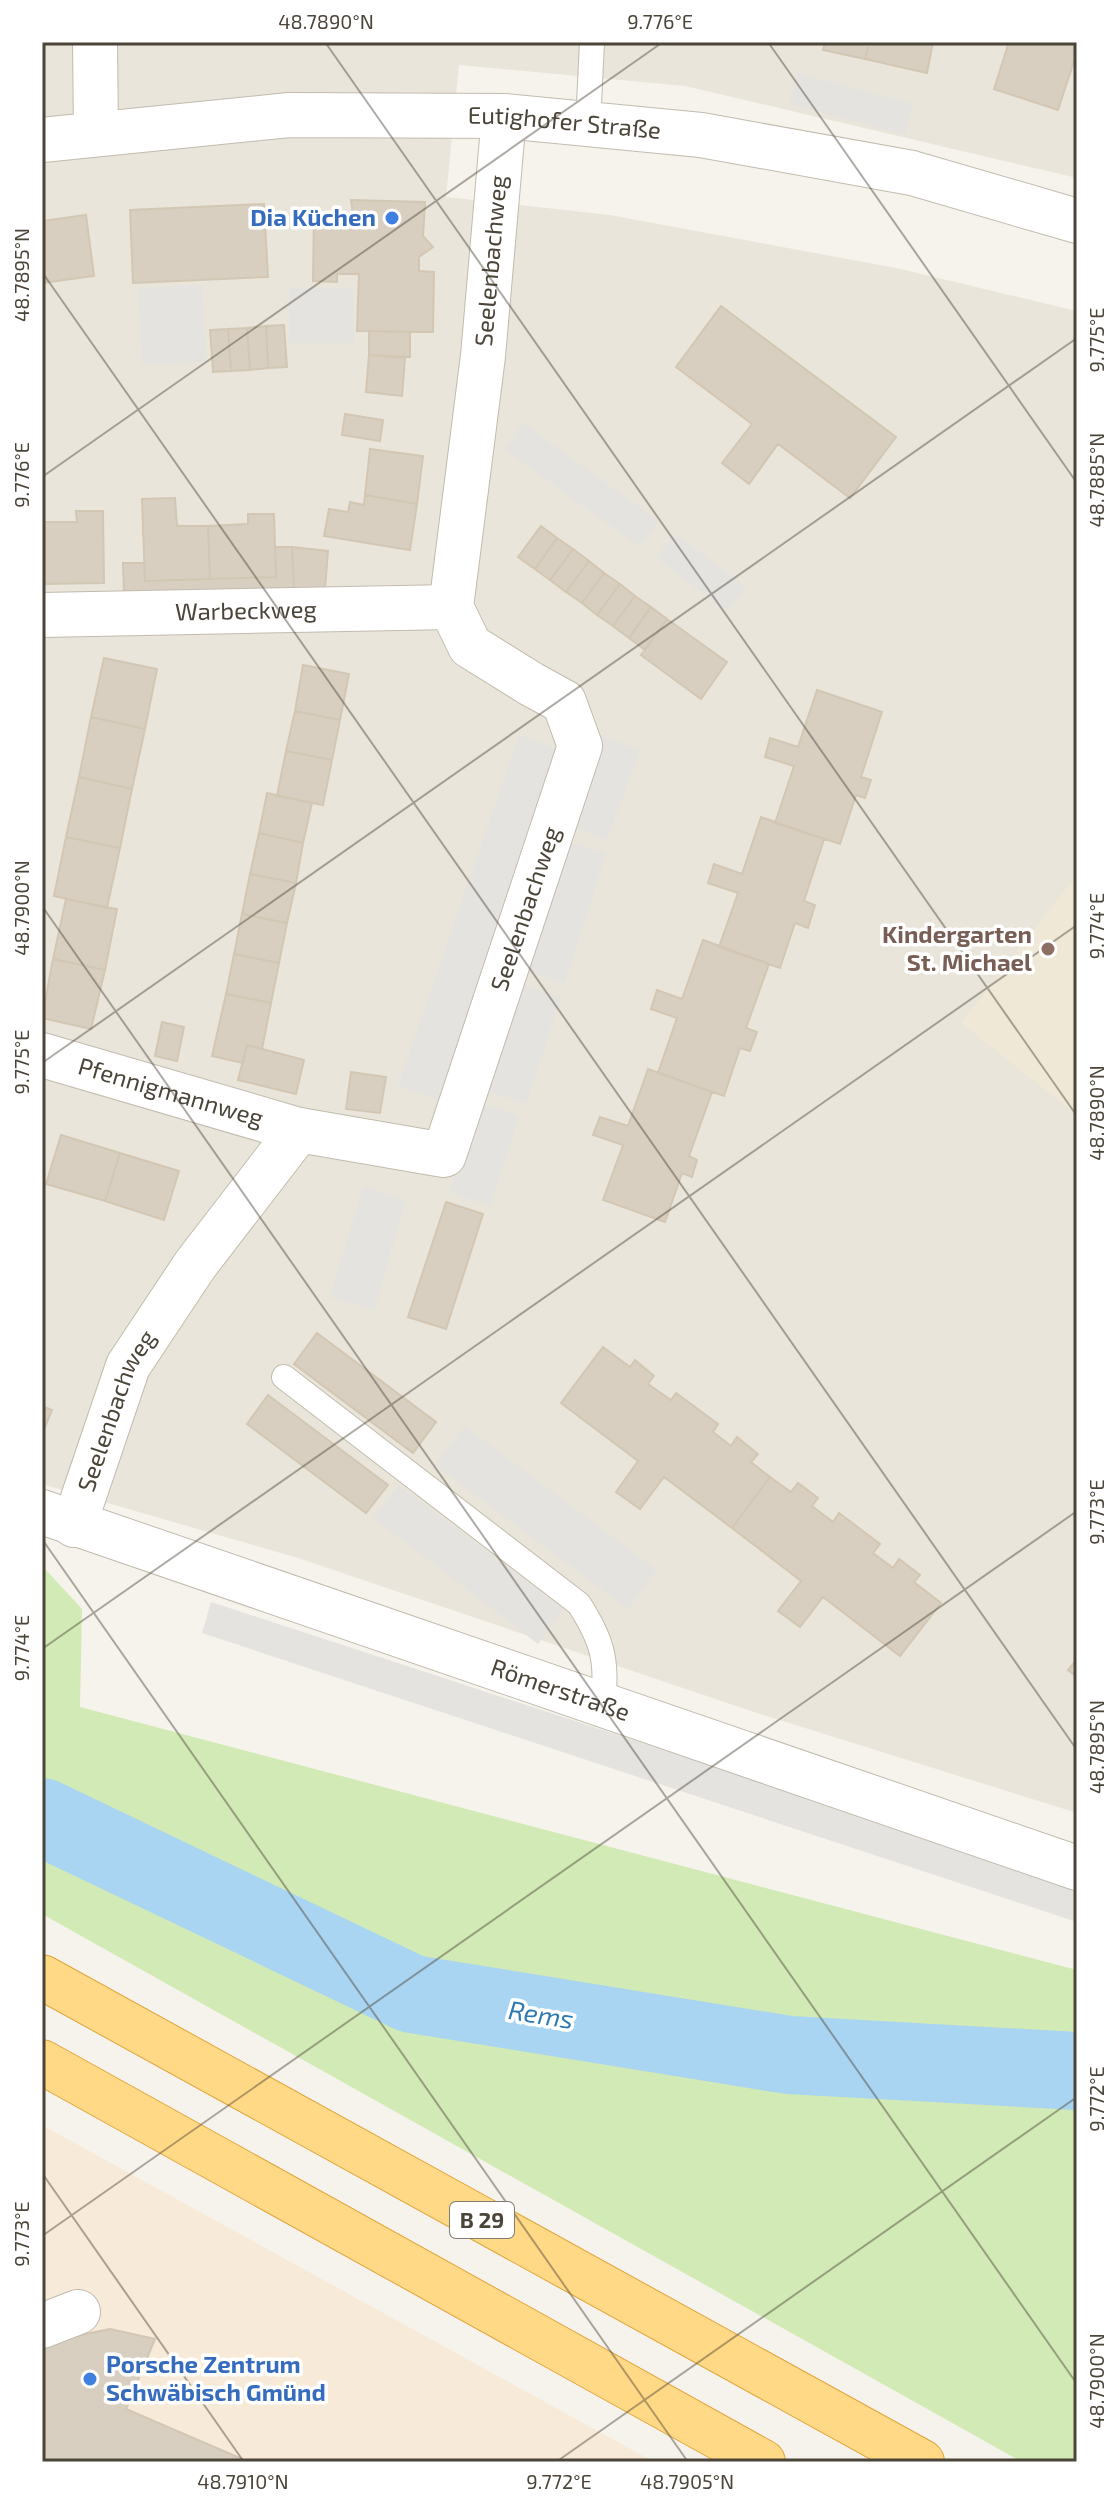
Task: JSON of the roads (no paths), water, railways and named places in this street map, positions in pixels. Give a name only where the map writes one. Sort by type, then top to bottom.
[{"type":"highway","name":"B 29","points":[[42,1977],[922,2462]]},
{"type":"highway","points":[[42,2062],[763,2462]]},
{"type":"street","points":[[95,42],[96,133]]},
{"type":"street","name":"Eutighofer Straße","points":[[42,140],[289,115],[504,116],[701,135],[912,173],[1077,221]]},
{"type":"street","name":"Seelenbachweg","points":[[58,1518],[128,1366],[195,1265],[299,1130],[444,1155],[580,746],[564,702],[470,646],[451,607],[483,356],[504,116]]},
{"type":"street","name":"Warbeckweg","points":[[42,615],[451,607]]},
{"type":"street","name":"Pfennigmannweg","points":[[42,1055],[299,1130]]},
{"type":"street","name":"Römerstraße","points":[[58,1518],[1077,1868]]},
{"type":"lane","points":[[588,125],[592,42]]},
{"type":"lane","points":[[284,1377],[579,1604],[598,1634],[606,1678],[603,1704]]},
{"type":"waterway","name":"Rems","points":[[42,1817],[412,1994],[789,2055],[1077,2071]]},
{"type":"place","name":"Dia Küchen","points":[[392,218]]},
{"type":"place","name":"Kindergarten St. Michael","points":[[1048,949]]},
{"type":"place","name":"Porsche Zentrum Schwäbisch Gmünd","points":[[90,2379]]}]
